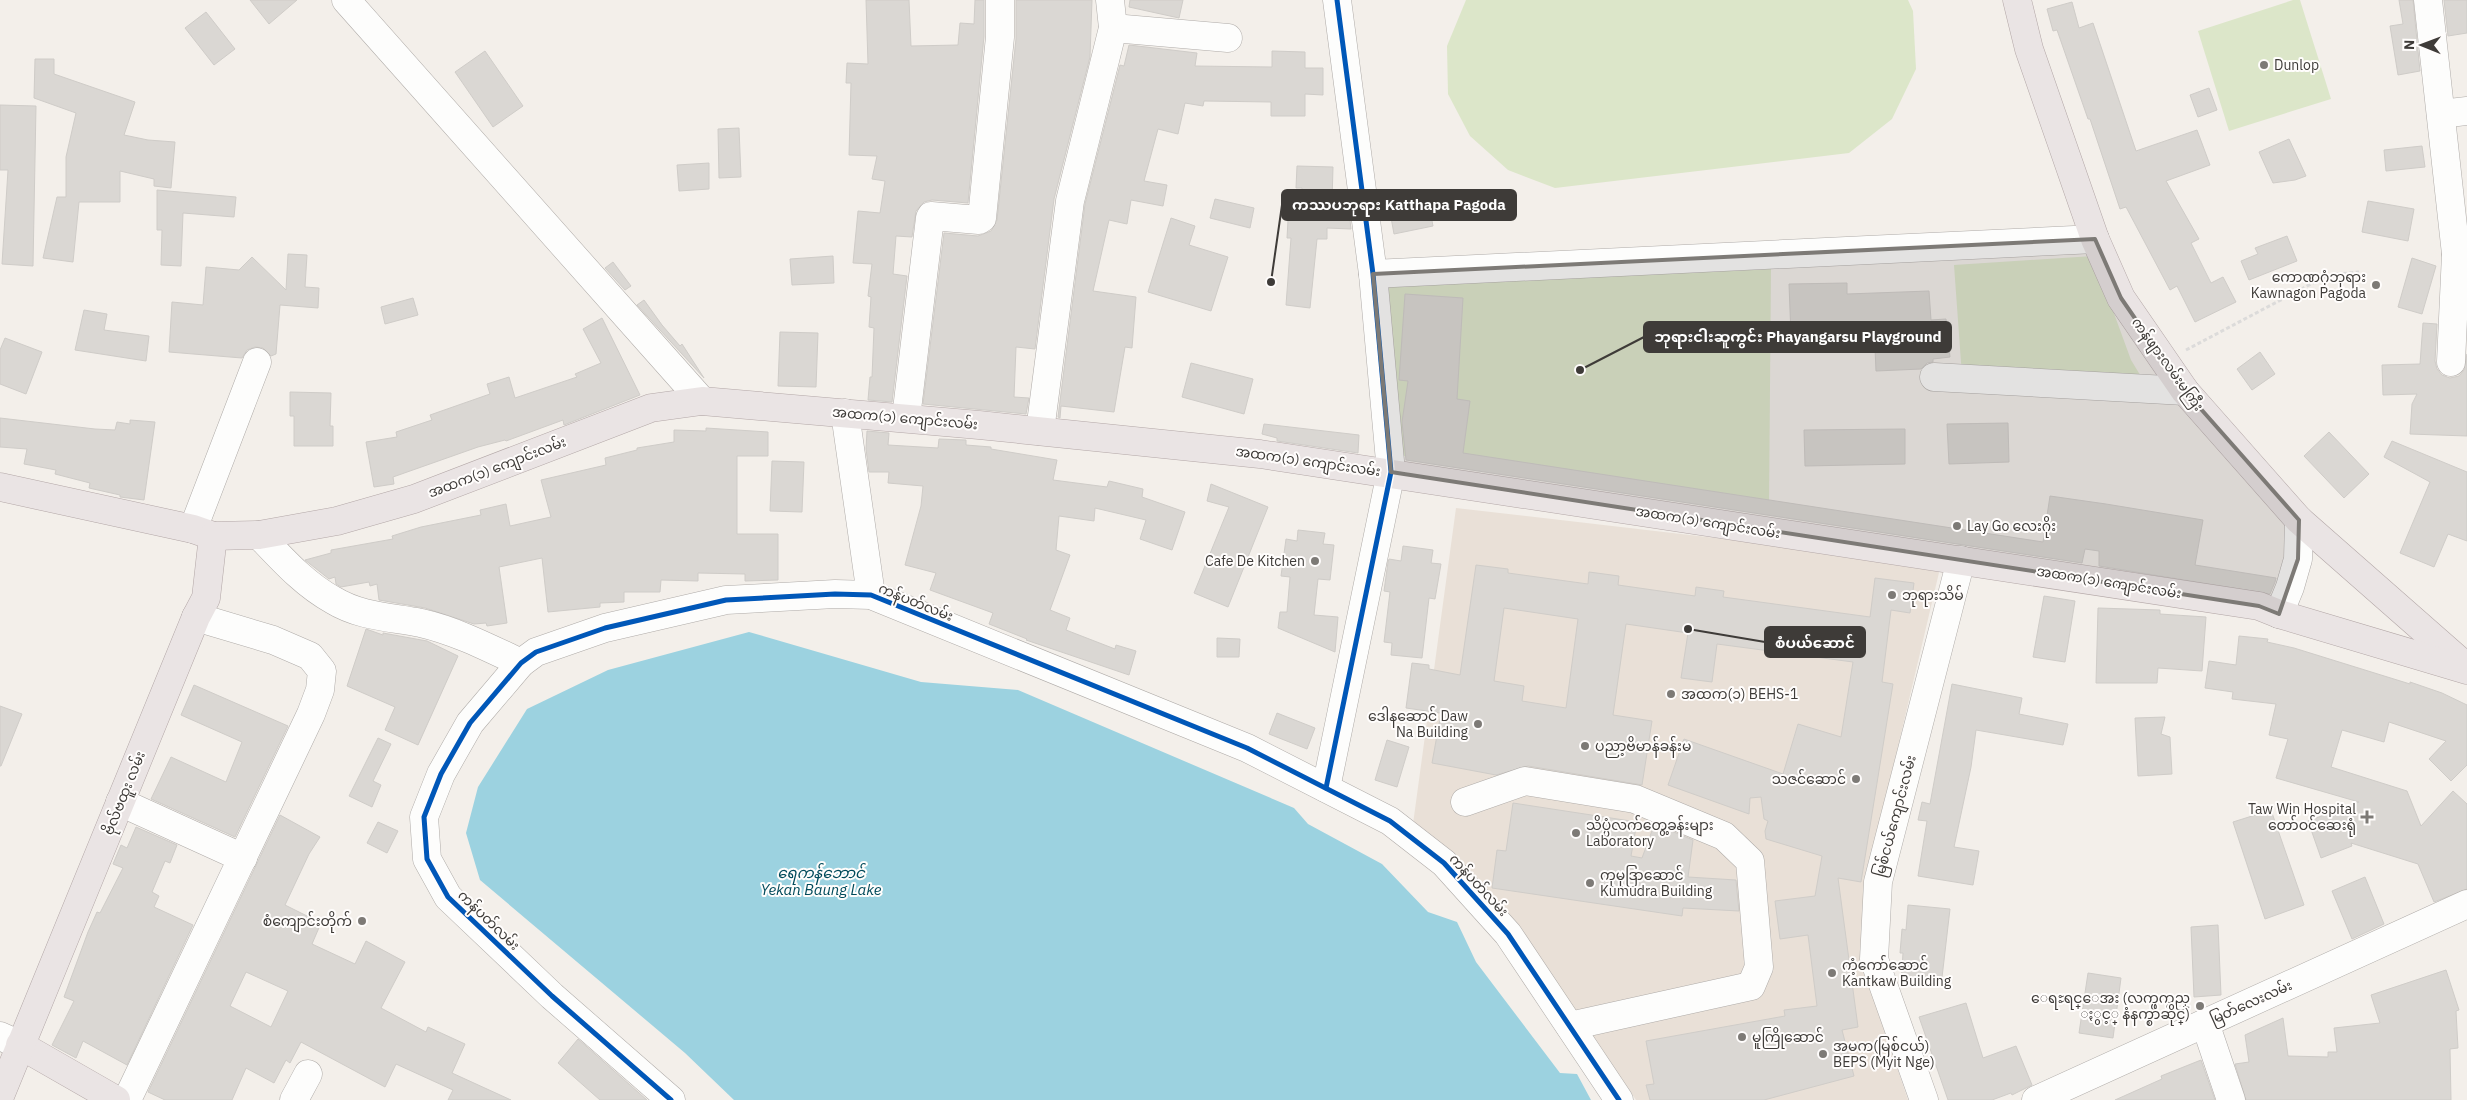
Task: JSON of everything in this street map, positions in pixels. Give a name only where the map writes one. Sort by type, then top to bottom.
[{"type":"main road","name":"ကန်ဖျားလမ်းမကြီး","points":[[2017,0],[2029,50],[2095,238],[2121,298],[2185,391],[2299,520],[2467,669]]},
{"type":"main road","name":"အထက(၁) ကျောင်းလမ်း","points":[[0,487],[203,533],[259,535],[336,521],[414,499],[651,408],[702,401],[1040,431],[1260,454],[1392,472],[2259,606],[2279,614],[2467,669]]},
{"type":"main road","name":"ဗိုလ်ဗထူး လမ်း","points":[[0,1096],[10,1041],[120,802],[196,617],[206,598],[203,533]]},
{"type":"main road","points":[[10,1041],[116,1100]]},
{"type":"street","points":[[346,0],[702,401]]},
{"type":"street","points":[[906,418],[930,218],[931,216],[979,220],[982,218],[1000,37],[1000,0]]},
{"type":"street","points":[[1040,431],[1070,201],[1113,28],[1110,0]]},
{"type":"street","points":[[1326,788],[1392,472],[1373,274],[1337,0]]},
{"type":"street","points":[[2428,0],[2454,112],[2462,254],[2450,362]]},
{"type":"street","points":[[1113,28],[1228,38]]},
{"type":"street","points":[[1373,274],[2095,238]]},
{"type":"street","points":[[203,533],[257,362]]},
{"type":"street","points":[[1934,377],[2185,391]]},
{"type":"street","points":[[845,413],[870,595]]},
{"type":"street","points":[[2279,614],[2290,587],[2298,559],[2299,520]]},
{"type":"street","points":[[259,535],[302,579],[348,608],[386,619],[422,624],[458,634],[521,663]]},
{"type":"street","name":"မြစ်ငယ်ကျောင်းလမ်း","points":[[1924,1100],[1874,959],[1878,882],[1961,560]]},
{"type":"street","name":"ကန်ပတ်လမ်း","points":[[671,1100],[552,996],[448,897],[427,859],[424,817],[441,774],[470,723],[521,663],[536,652],[605,628],[726,600],[835,594],[870,595],[1247,748],[1390,821],[1444,863],[1508,934],[1620,1100]]},
{"type":"street","points":[[127,1100],[311,714],[320,690],[322,671],[310,656],[273,640],[196,617]]},
{"type":"street","points":[[1465,802],[1525,781],[1635,799],[1724,836],[1750,861],[1760,967],[1751,986],[1570,1026]]},
{"type":"street","points":[[120,802],[243,858]]},
{"type":"street","name":"မြတ်လေးလမ်း","points":[[2036,1100],[2467,904]]},
{"type":"street","points":[[2205,1023],[2231,1100]]},
{"type":"street","points":[[294,1100],[308,1074]]},
{"type":"path","points":[[2179,354],[2328,275],[2359,272]]},
{"type":"highlighted area","points":[[2095,239],[2121,298],[2185,391],[2299,520],[2298,559],[2279,614],[2259,606],[1391,472],[1373,274]]},
{"type":"shaded area","name":"အထက(၁) BEHS-1","points":[[1456,508],[1941,564],[1867,878],[1862,964],[1908,1100],[1636,1100],[1542,962],[1413,824]]},
{"type":"green space","points":[[1466,0],[1908,0],[1913,11],[1916,69],[1892,119],[1849,153],[1555,188],[1508,170],[1470,136],[1448,94],[1447,46]]},
{"type":"green space","name":"Dunlop","points":[[2293,0],[2300,0],[2331,99],[2229,131],[2198,31]]},
{"type":"green space","points":[[2093,256],[2131,360],[2156,401],[1962,376],[1954,265]]},
{"type":"green space","points":[[1771,269],[1769,506],[1390,454],[1388,286]]},
{"type":"water","name":"ရေကန်ဘောင် Yekan Baung Lake","points":[[749,632],[921,682],[1018,690],[1294,808],[1308,824],[1382,864],[1428,912],[1457,922],[1476,962],[1560,1073],[1577,1074],[1591,1100],[734,1100],[685,1053],[480,880],[466,833],[478,787],[527,709],[608,670]]},
{"type":"building","points":[[250,0],[297,0],[269,24]]},
{"type":"building","points":[[866,0],[909,0],[911,46],[958,45],[960,23],[974,24],[975,0],[984,0],[984,36],[968,203],[932,200],[924,202],[916,211],[912,237],[896,236],[893,274],[907,276],[892,402],[868,400],[870,377],[872,377],[874,328],[869,327],[871,297],[868,296],[872,264],[853,263],[858,211],[880,213],[885,181],[872,179],[877,156],[849,155],[851,83],[846,83],[847,63],[868,64]]},
{"type":"building","points":[[1016,0],[1092,0],[1090,57],[1054,199],[1035,349],[1016,347],[1014,397],[1029,398],[1026,414],[923,404],[944,233],[978,236],[991,231],[997,220],[1016,39]]},
{"type":"building","points":[[1130,0],[1183,0],[1179,18],[1129,7]]},
{"type":"building","points":[[2399,0],[2413,0],[2420,71],[2398,75],[2390,26],[2403,24]]},
{"type":"building","points":[[2444,0],[2467,0],[2467,33],[2448,36]]},
{"type":"building","points":[[2072,2],[2079,28],[2093,23],[2136,151],[2197,130],[2210,165],[2166,181],[2199,239],[2191,243],[2211,283],[2223,277],[2236,302],[2195,322],[2177,286],[2170,290],[2126,207],[2120,209],[2090,119],[2088,119],[2057,30],[2053,31],[2047,9]]},
{"type":"building","points":[[206,12],[235,49],[214,65],[185,28]]},
{"type":"building","points":[[1129,45],[1197,53],[1195,66],[1272,67],[1272,51],[1305,52],[1305,68],[1323,68],[1323,95],[1305,94],[1305,116],[1271,116],[1271,102],[1204,101],[1203,106],[1185,103],[1178,134],[1158,129],[1144,181],[1167,185],[1163,206],[1131,200],[1127,224],[1109,220],[1093,291],[1136,297],[1132,348],[1125,347],[1114,412],[1061,406],[1060,418],[1058,417],[1085,204],[1120,65],[1124,66]]},
{"type":"building","points":[[485,51],[523,106],[493,127],[455,72]]},
{"type":"building","points":[[35,59],[54,59],[54,74],[135,102],[124,135],[148,140],[175,142],[171,188],[154,186],[154,179],[120,171],[120,202],[79,202],[73,262],[43,258],[57,197],[66,197],[66,157],[76,113],[34,98]]},
{"type":"building","points":[[2209,88],[2217,110],[2198,117],[2190,95]]},
{"type":"building","points":[[0,105],[36,106],[33,266],[2,264],[8,170],[0,170]]},
{"type":"building","points":[[739,128],[741,177],[719,178],[718,129]]},
{"type":"building","points":[[2289,139],[2306,176],[2295,180],[2273,183],[2259,152]]},
{"type":"building","points":[[2422,146],[2425,167],[2386,171],[2384,150]]},
{"type":"building","points":[[709,163],[709,189],[679,191],[677,165]]},
{"type":"building","points":[[1297,166],[1333,167],[1332,202],[1348,203],[1351,229],[1327,228],[1327,239],[1317,239],[1310,308],[1286,305],[1291,238],[1287,238],[1288,220],[1301,220],[1302,188],[1296,188]]},
{"type":"building","points":[[157,190],[236,197],[234,217],[183,213],[181,266],[161,265],[162,230],[157,230]]},
{"type":"building","points":[[1215,199],[1254,208],[1250,228],[1210,218]]},
{"type":"building","points":[[2368,201],[2414,209],[2408,241],[2362,232]]},
{"type":"building","points":[[1429,205],[1433,226],[1394,234],[1390,212]]},
{"type":"building","points":[[1171,218],[1195,226],[1189,245],[1228,257],[1211,311],[1148,292]]},
{"type":"building","points":[[2287,236],[2297,261],[2249,280],[2241,261],[2258,254],[2255,248]]},
{"type":"building","points":[[288,254],[307,255],[305,287],[319,288],[318,308],[280,305],[276,354],[271,356],[263,348],[255,347],[247,350],[242,358],[169,352],[172,302],[203,305],[206,267],[239,270],[252,257],[286,290]]},
{"type":"building","points":[[833,256],[834,283],[792,285],[790,259]]},
{"type":"building","points":[[2412,258],[2436,266],[2422,314],[2398,307]]},
{"type":"building","points":[[613,262],[631,286],[625,290],[605,268]]},
{"type":"building","points":[[1847,283],[1847,294],[1929,291],[1931,320],[1946,319],[1950,357],[1933,359],[1933,362],[1927,363],[1921,369],[1876,371],[1875,348],[1857,349],[1857,334],[1791,335],[1789,284]]},
{"type":"building","points":[[1405,294],[1463,298],[1457,399],[1470,401],[1463,453],[2043,542],[2050,496],[2106,504],[2203,520],[2195,565],[2276,578],[2275,582],[2270,594],[2099,566],[2099,551],[2085,549],[2082,563],[1406,460],[1402,422],[1408,381],[1399,380]]},
{"type":"building","points":[[413,298],[418,315],[385,324],[381,307]]},
{"type":"building","points":[[644,300],[680,346],[682,344],[704,378],[637,305]]},
{"type":"building","points":[[84,310],[107,314],[104,330],[149,336],[146,361],[75,350]]},
{"type":"building","points":[[602,318],[640,395],[564,425],[563,420],[506,441],[478,447],[393,477],[394,484],[374,487],[366,442],[397,437],[396,432],[432,420],[430,415],[490,394],[487,384],[509,377],[515,398],[577,377],[575,374],[601,363],[583,329]]},
{"type":"building","points":[[2423,323],[2437,324],[2435,361],[2437,369],[2442,375],[2450,378],[2459,376],[2464,370],[2467,354],[2467,436],[2410,434],[2412,404],[2417,394],[2383,395],[2382,365],[2420,364]]},
{"type":"building","points":[[780,332],[818,333],[816,387],[778,386]]},
{"type":"building","points":[[5,338],[42,352],[26,394],[0,384],[0,350]]},
{"type":"building","points":[[2260,352],[2275,374],[2252,390],[2237,369]]},
{"type":"building","points":[[1191,363],[1253,379],[1244,414],[1182,397]]},
{"type":"building","points":[[290,392],[331,393],[330,426],[333,426],[333,446],[294,446],[294,416],[290,416]]},
{"type":"building","points":[[0,418],[115,430],[117,422],[130,424],[130,420],[155,422],[144,500],[120,497],[120,495],[89,488],[90,483],[55,474],[56,470],[24,464],[27,449],[0,447]]},
{"type":"building","points":[[2008,423],[2009,462],[1949,464],[1947,424]]},
{"type":"building","points":[[1264,424],[1359,435],[1358,453],[1277,441],[1277,438],[1262,434]]},
{"type":"building","points":[[706,428],[768,432],[768,456],[737,456],[737,534],[778,534],[778,580],[745,581],[745,574],[698,573],[698,581],[661,580],[660,592],[624,592],[624,602],[600,603],[600,607],[548,612],[542,558],[499,567],[507,623],[487,626],[486,623],[474,624],[425,608],[379,600],[377,584],[370,586],[369,582],[341,587],[336,584],[335,577],[329,579],[305,560],[331,553],[331,550],[393,539],[392,536],[421,527],[481,515],[480,510],[506,504],[510,526],[551,517],[541,480],[606,465],[605,458],[637,450],[637,448],[674,442],[674,430],[706,431]]},
{"type":"building","points":[[1905,429],[1905,464],[1805,466],[1804,430]]},
{"type":"building","points":[[867,431],[889,433],[888,445],[938,448],[939,439],[966,440],[966,445],[991,447],[991,449],[1057,460],[1053,480],[1107,487],[1109,481],[1143,489],[1142,497],[1185,512],[1172,550],[1140,539],[1146,520],[1095,508],[1094,521],[1059,516],[1056,550],[1070,555],[1050,610],[1070,618],[1066,630],[1115,649],[1116,645],[1136,651],[1129,675],[1026,640],[989,624],[993,613],[930,590],[936,573],[905,565],[921,506],[923,486],[888,483],[889,472],[869,472],[866,449]]},
{"type":"building","points":[[2329,432],[2369,474],[2344,498],[2304,456]]},
{"type":"building","points":[[2392,441],[2467,472],[2467,541],[2448,534],[2434,567],[2400,553],[2430,482],[2384,457]]},
{"type":"building","points":[[772,461],[804,462],[802,512],[770,511]]},
{"type":"building","points":[[1211,484],[1268,507],[1228,607],[1194,593],[1229,507],[1207,501]]},
{"type":"building","points":[[1298,530],[1325,533],[1323,544],[1334,545],[1330,580],[1318,579],[1314,615],[1338,617],[1335,652],[1278,628],[1280,612],[1287,612],[1290,577],[1281,576],[1286,539],[1297,541]]},
{"type":"building","points":[[1403,546],[1433,550],[1431,563],[1441,564],[1435,599],[1429,598],[1422,658],[1391,655],[1392,643],[1384,642],[1390,592],[1384,591],[1388,562],[1389,559],[1401,561]]},
{"type":"building","points":[[1476,565],[1508,569],[1508,573],[1588,584],[1589,572],[1619,576],[1618,585],[1695,596],[1696,587],[1724,591],[1723,597],[1870,617],[1875,578],[1914,583],[1910,613],[1891,610],[1882,682],[1893,684],[1861,882],[1838,878],[1858,1027],[1842,1030],[1854,1076],[1764,1100],[1650,1100],[1646,1085],[1654,1084],[1646,1041],[1785,1016],[1784,1010],[1817,1006],[1808,935],[1780,939],[1775,901],[1815,896],[1822,856],[1766,839],[1765,831],[1768,821],[1764,819],[1761,797],[1750,798],[1749,814],[1668,785],[1684,739],[1783,774],[1798,724],[1841,737],[1853,662],[1717,644],[1712,682],[1681,678],[1688,633],[1626,624],[1613,715],[1652,721],[1642,785],[1528,766],[1496,775],[1432,763],[1441,713],[1406,708],[1412,663],[1429,665],[1429,669],[1460,675]],"holes":[[[1504,608],[1578,619],[1566,708],[1522,701],[1524,686],[1494,681]]]},
{"type":"building","points":[[2044,596],[2075,601],[2065,662],[2033,657]]},
{"type":"building","points":[[2098,608],[2160,610],[2160,614],[2206,617],[2202,671],[2158,668],[2157,683],[2096,683]]},
{"type":"building","points":[[366,629],[383,635],[383,633],[427,641],[458,656],[418,745],[385,730],[395,707],[347,686]]},
{"type":"building","points":[[2239,636],[2268,639],[2267,642],[2294,648],[2410,684],[2410,682],[2442,693],[2467,705],[2467,765],[2451,781],[2429,759],[2446,741],[2389,722],[2384,742],[2342,730],[2331,767],[2407,791],[2421,826],[2453,791],[2467,804],[2467,889],[2434,902],[2418,864],[2351,843],[2352,846],[2321,858],[2308,821],[2359,802],[2276,778],[2288,739],[2269,735],[2276,704],[2232,699],[2233,692],[2205,688],[2209,661],[2236,665]]},
{"type":"building","points":[[1217,638],[1240,639],[1239,657],[1217,657]]},
{"type":"building","points":[[1952,684],[2022,698],[2019,714],[2068,724],[2063,745],[1976,730],[1971,767],[1954,847],[1979,851],[1973,885],[1918,876],[1927,821],[1918,820],[1922,802],[1930,804]]},
{"type":"building","points":[[194,685],[288,726],[235,837],[151,799],[171,757],[226,782],[242,742],[181,715]]},
{"type":"building","points":[[0,706],[22,714],[1,766],[0,766]]},
{"type":"building","points":[[1277,713],[1315,728],[1307,749],[1269,734]]},
{"type":"building","points":[[2165,717],[2161,734],[2170,737],[2172,774],[2138,776],[2135,718]]},
{"type":"building","points":[[378,738],[391,744],[373,781],[381,785],[372,807],[349,796]]},
{"type":"building","points":[[1387,740],[1409,747],[1397,787],[1375,780]]},
{"type":"building","points":[[1513,803],[1637,822],[1631,856],[1642,858],[1653,828],[1669,830],[1693,840],[1688,877],[1736,880],[1739,911],[1683,908],[1682,916],[1492,888],[1497,850],[1506,851]]},
{"type":"building","points":[[2271,810],[2304,905],[2265,919],[2233,822]]},
{"type":"building","points":[[280,815],[320,837],[309,854],[285,905],[321,923],[312,944],[355,964],[366,941],[405,962],[381,1008],[426,1032],[428,1027],[465,1044],[452,1073],[511,1100],[448,1100],[453,1090],[396,1064],[385,1087],[301,1042],[290,1063],[286,1060],[274,1083],[246,1068],[232,1100],[165,1100],[148,1092]],"holes":[[[246,972],[288,991],[271,1027],[230,1006]]]},
{"type":"building","points":[[378,822],[398,831],[387,853],[367,843]]},
{"type":"building","points":[[136,827],[177,845],[170,863],[165,861],[152,892],[159,896],[154,907],[193,925],[127,1065],[83,1041],[76,1058],[52,1045],[74,1001],[64,997],[97,912],[100,913],[123,868],[113,864],[121,845],[127,848]]},
{"type":"building","points":[[2365,877],[2384,924],[2352,939],[2332,891]]},
{"type":"building","points":[[1908,905],[1950,909],[1941,986],[1901,983],[1903,953],[1900,953],[1902,929],[1906,930]]},
{"type":"building","points":[[2218,925],[2221,995],[2194,997],[2191,927]]},
{"type":"building","points":[[2446,970],[2459,1010],[2456,1011],[2458,1048],[2450,1049],[2451,1100],[2246,1100],[2235,1064],[2249,1062],[2245,1035],[2283,1018],[2288,1056],[2328,1057],[2328,1052],[2337,1052],[2334,1028],[2380,1023],[2371,995]]},
{"type":"building","points":[[2088,973],[2121,978],[2113,1038],[2079,1033]]},
{"type":"building","points":[[1966,1003],[1983,1058],[2016,1046],[2032,1085],[2012,1095],[2011,1093],[1992,1100],[1948,1100],[1919,1017]]},
{"type":"building","points":[[578,1039],[647,1100],[600,1100],[558,1063]]},
{"type":"building","points":[[2201,1060],[2215,1100],[2115,1100],[2162,1079],[2161,1076]]},
{"type":"cycle path","points":[[1326,788],[1391,472],[1373,274],[1337,0]]},
{"type":"cycle path","points":[[671,1100],[552,996],[448,897],[427,859],[424,817],[441,774],[470,723],[521,663],[536,652],[605,628],[726,600],[835,594],[871,595],[1247,748],[1390,821],[1444,863],[1508,934],[1619,1100]]},
{"type":"place","name":"Dunlop","points":[[2264,65]]},
{"type":"place","name":"ကဿပဘုရား Katthapa Pagoda","points":[[1271,282]]},
{"type":"place","name":"ကောဏဂုံဘုရား Kawnagon Pagoda","points":[[2376,285]]},
{"type":"place","name":"ဘုရားငါးဆူကွင်း Phayangarsu Playground","points":[[1580,370]]},
{"type":"place","name":"Lay Go လေးဂိုး","points":[[1957,526]]},
{"type":"place","name":"Cafe De Kitchen","points":[[1315,561]]},
{"type":"place","name":"ဘုရားသိမ်","points":[[1892,595]]},
{"type":"place","name":"စံပယ်ဆောင်","points":[[1688,629]]},
{"type":"place","name":"အထက(၁) BEHS-1","points":[[1671,694]]},
{"type":"place","name":"ဒေါနဆောင် Daw Na Building","points":[[1478,724]]},
{"type":"place","name":"ပညာ့ဗိမာန်ခန်းမ","points":[[1585,746]]},
{"type":"place","name":"သဇင်ဆောင်","points":[[1856,779]]},
{"type":"place","name":"Taw Win Hospital တော်ဝင်ဆေးရုံ","points":[[2367,817]]},
{"type":"place","name":"သိပ္ပံလက်တွေ့ခန်းများ Laboratory","points":[[1576,833]]},
{"type":"place","name":"ကုမုဒြာဆောင် Kumudra Building","points":[[1590,883]]},
{"type":"place","name":"စံကျောင်းတိုက်","points":[[362,921]]},
{"type":"place","name":"ကံ့ကော်ဆောင် Kantkaw Building","points":[[1832,973]]},
{"type":"place","name":"ေရႊရင္ေအး (လက္ဖက္ရည္ ႏွင့္ နံနက္စာဆိုင္)","points":[[2200,1006]]},
{"type":"place","name":"မူကြိုဆောင်","points":[[1742,1037]]},
{"type":"place","name":"အမက(မြစ်ငယ်) BEPS (Myit Nge)","points":[[1823,1054]]}]
